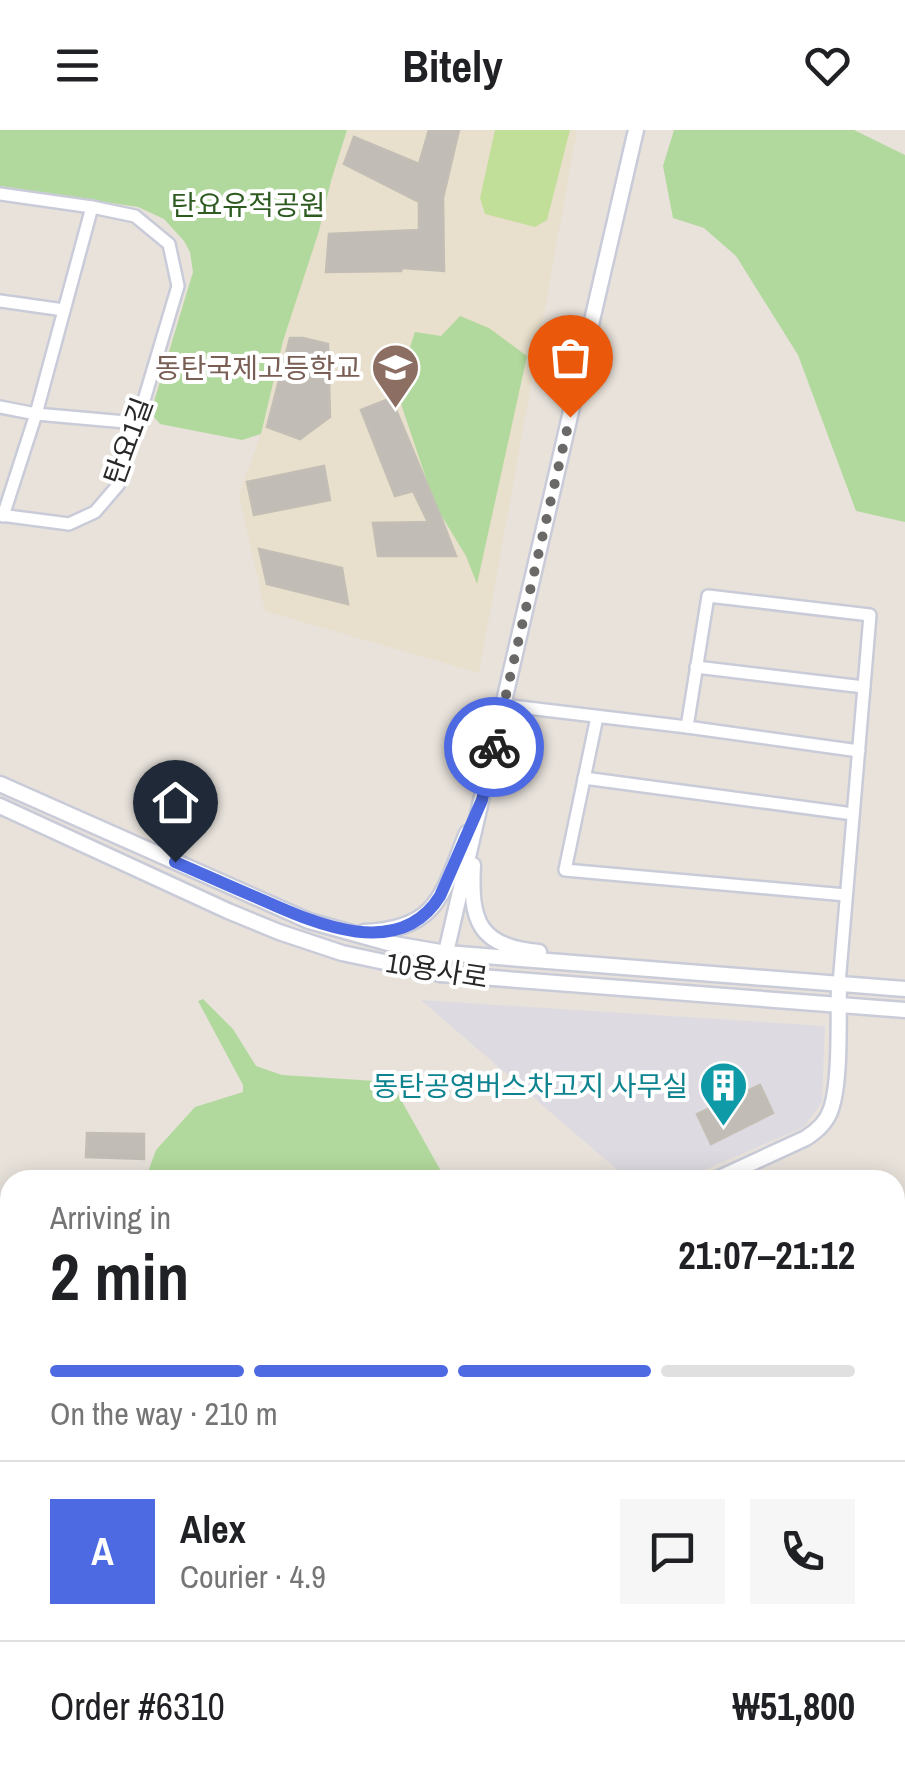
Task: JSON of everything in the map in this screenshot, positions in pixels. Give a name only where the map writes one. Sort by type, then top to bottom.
[{"type":"street","points":[[441,974],[636,130]]},
{"type":"street","name":"탄요1길","points":[[0,194],[92,207],[134,216],[170,244],[178,286],[118,484],[95,512],[69,524],[2,515],[36,414],[92,207]]},
{"type":"street","points":[[0,301],[64,310]]},
{"type":"street","points":[[0,407],[137,423]]},
{"type":"street","points":[[687,727],[708,596],[870,615],[838,984],[832,1108],[823,1124],[806,1138],[737,1170]]},
{"type":"street","points":[[696,667],[864,687]]},
{"type":"street","points":[[504,705],[859,752]]},
{"type":"street","points":[[597,717],[565,870],[846,894]]},
{"type":"street","points":[[584,778],[853,814]]},
{"type":"street","name":"10용사로","points":[[0,784],[309,921],[388,943],[446,954],[905,989]]},
{"type":"street","points":[[344,931],[402,927],[432,909],[482,800]]},
{"type":"street","points":[[482,800],[472,897],[474,913],[488,935],[503,945],[528,951],[614,958],[653,969]]},
{"type":"street","name":"10용사로","points":[[0,806],[279,932],[342,953],[441,974],[905,1010]]},
{"type":"shaded area","name":"동탄국제고등학교","points":[[347,130],[577,130],[479,673],[265,611],[239,495],[261,434],[283,341]]},
{"type":"shaded area","points":[[421,1000],[825,1026],[822,1102],[804,1127],[704,1170],[617,1170]]},
{"type":"green space","name":"탄요유적공원","points":[[0,130],[347,130],[283,341],[261,434],[242,440],[160,424],[152,408],[193,272],[190,252],[164,219],[138,207],[0,186]]},
{"type":"green space","points":[[495,130],[570,130],[547,220],[535,227],[485,214],[480,198]]},
{"type":"green space","points":[[674,130],[854,130],[905,155],[905,522],[856,511],[798,355],[736,256],[704,228],[673,218],[663,166]]},
{"type":"green space","points":[[460,316],[489,328],[527,356],[477,584],[466,556],[435,505],[396,389],[415,332],[441,336]]},
{"type":"green space","points":[[203,999],[233,1029],[256,1066],[282,1075],[391,1082],[440,1170],[149,1170],[156,1150],[195,1107],[243,1092],[243,1085],[198,1001]]},
{"type":"building","points":[[429,130],[459,130],[443,198],[444,271],[402,268],[326,272],[329,234],[419,230],[419,202],[344,164],[354,137],[419,164]]},
{"type":"building","points":[[290,338],[328,344],[330,417],[300,439],[267,427]]},
{"type":"building","points":[[391,398],[456,556],[378,556],[373,523],[428,522],[413,491],[395,496],[361,410]]},
{"type":"building","points":[[324,466],[330,500],[254,515],[247,482]]},
{"type":"building","points":[[259,549],[342,568],[348,604],[267,584]]},
{"type":"building","name":"동탄공영버스차고지 사무실","points":[[760,1085],[773,1113],[711,1144],[697,1114]]},
{"type":"building","points":[[87,1133],[144,1134],[144,1159],[86,1157]]},
{"type":"way so far","points":[[494,747],[570,417]]},
{"type":"place","name":"동탄국제고등학교","points":[[396,410]]},
{"type":"place","name":"동탄공영버스차고지 사무실","points":[[723,1128]]},
{"type":"route","points":[[175,862],[309,921],[344,931],[402,927],[425,916],[440,896],[482,800],[494,747]]}]
